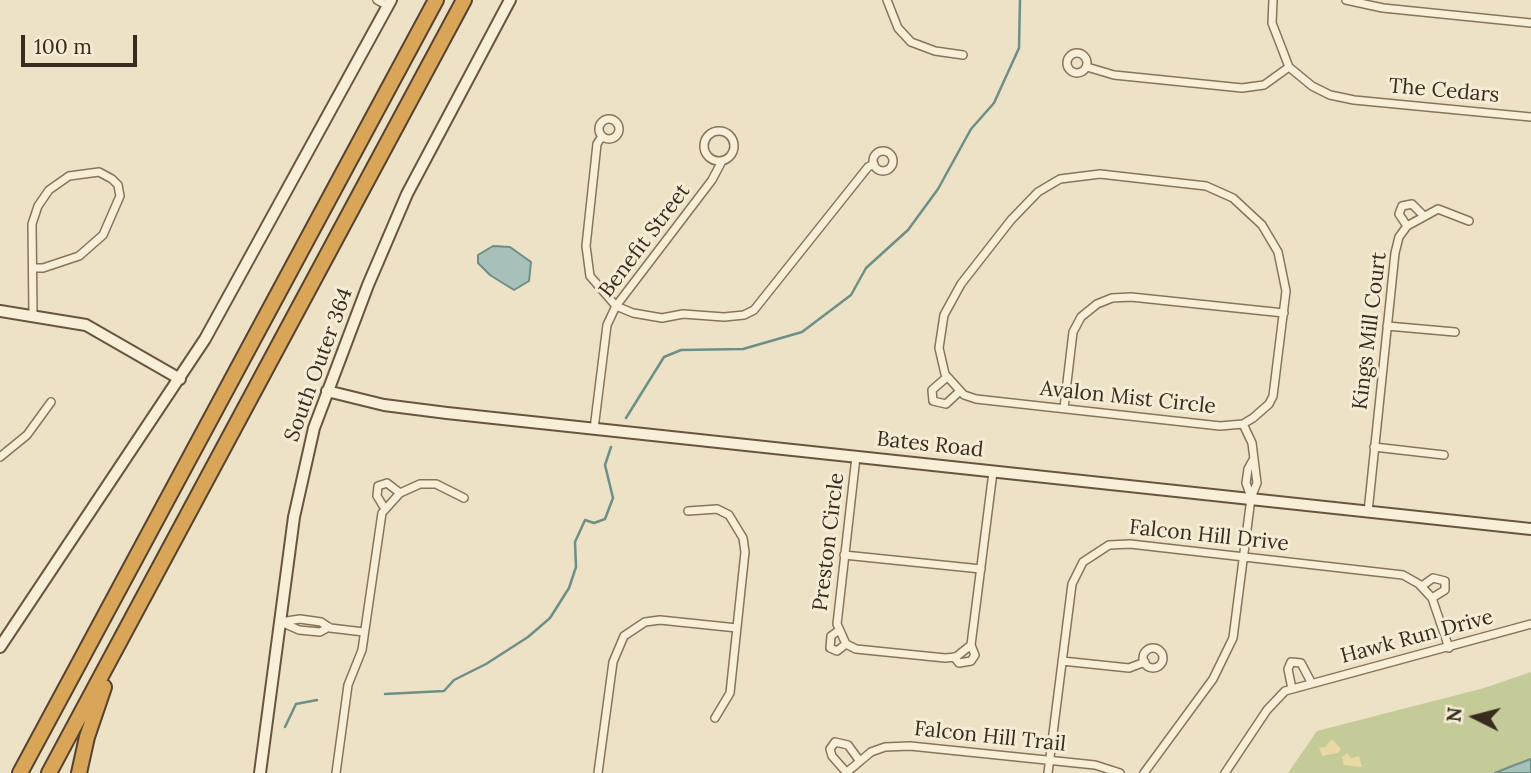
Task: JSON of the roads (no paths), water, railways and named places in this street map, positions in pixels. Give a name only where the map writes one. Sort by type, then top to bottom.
[{"type":"highway","points":[[20,773],[436,0]]},
{"type":"highway","points":[[49,773],[464,0]]},
{"type":"highway","points":[[79,773],[92,719],[125,631]]},
{"type":"street","points":[[0,647],[180,379],[230,297],[389,3],[377,0]]},
{"type":"street","name":"South Outer 364","points":[[260,773],[304,465],[327,391],[407,194],[510,0]]},
{"type":"street","points":[[887,0],[898,28],[911,42],[934,51],[963,55]]},
{"type":"street","points":[[1087,67],[1114,75],[1242,88],[1264,85],[1289,67],[1272,23],[1273,0]]},
{"type":"street","points":[[1346,0],[1383,8],[1531,23]]},
{"type":"street","name":"The Cedars","points":[[1289,67],[1312,86],[1354,100],[1531,117]]},
{"type":"street","name":"Benefit Street","points":[[594,429],[607,325],[616,306],[712,180],[722,161],[731,156],[734,146],[731,137],[719,131],[707,138],[705,147],[708,156],[722,161]]},
{"type":"street","points":[[602,136],[597,144],[585,256],[590,276],[603,296],[616,306],[633,313],[662,318],[683,314],[724,317],[744,315],[754,310],[868,167],[874,164]]},
{"type":"street","points":[[33,268],[43,268],[79,256],[103,235],[120,196],[118,185],[112,179],[99,172],[76,173],[60,179],[38,206],[32,223],[33,315]]},
{"type":"street","name":"Avalon Mist Circle","points":[[947,377],[939,348],[941,323],[961,285],[1028,200],[1049,185],[1074,175],[1100,174],[1206,186],[1233,198],[1259,220],[1278,252],[1285,279],[1284,313],[1273,396],[1262,411],[1243,424],[1220,426],[976,399],[960,391]]},
{"type":"street","points":[[1407,226],[1399,214],[1402,206],[1412,204],[1423,215],[1438,209],[1469,221]]},
{"type":"street","name":"Kings Mill Court","points":[[1368,512],[1395,253],[1407,226],[1423,215]]},
{"type":"street","points":[[1064,408],[1073,332],[1082,317],[1097,304],[1130,297],[1284,313]]},
{"type":"street","points":[[0,311],[98,329],[180,379]]},
{"type":"street","points":[[1387,326],[1455,332]]},
{"type":"street","points":[[947,377],[960,391],[946,404],[935,403],[932,390],[947,377]]},
{"type":"street","name":"Bates Road","points":[[327,391],[384,405],[1531,529]]},
{"type":"street","points":[[0,457],[27,435],[51,402]]},
{"type":"street","points":[[1144,773],[1196,704],[1228,652],[1238,614],[1251,498],[1257,483],[1252,443],[1243,424]]},
{"type":"street","points":[[1374,447],[1444,454]]},
{"type":"street","name":"Preston Circle","points":[[838,631],[830,640],[831,648],[841,650],[846,644],[838,631],[856,457]]},
{"type":"street","points":[[846,644],[856,649],[954,657],[971,645],[993,472]]},
{"type":"street","points":[[336,773],[348,685],[362,650],[379,520],[384,509],[400,493],[427,482],[450,489],[464,498]]},
{"type":"street","points":[[384,509],[377,496],[378,486],[387,483],[400,493]]},
{"type":"street","points":[[688,511],[723,511],[737,526],[743,538],[745,562],[730,693],[715,718]]},
{"type":"street","name":"Falcon Hill Drive","points":[[1048,773],[1072,584],[1083,562],[1102,548],[1130,544],[1404,575],[1422,586],[1432,598],[1449,648]]},
{"type":"street","points":[[844,555],[981,569]]},
{"type":"street","name":"Falcon Hill Drive","points":[[1422,586],[1433,578],[1445,582],[1446,590],[1432,598]]},
{"type":"street","points":[[280,622],[300,619],[364,632]]},
{"type":"street","points":[[598,773],[612,662],[624,636],[645,622],[660,620],[737,628]]},
{"type":"street","name":"Hawk Run Drive","points":[[1225,773],[1267,710],[1292,689],[1531,624]]},
{"type":"street","points":[[1062,661],[1100,668],[1129,668],[1145,663]]},
{"type":"street","points":[[1292,689],[1287,669],[1291,662],[1301,663],[1311,682]]},
{"type":"street","name":"Falcon Hill Trail","points":[[859,760],[848,745],[835,742],[830,749],[832,756],[846,773],[859,760],[885,747],[910,746],[1095,765],[1119,773]]},
{"type":"water","points":[[493,246],[510,247],[531,262],[529,281],[514,290],[490,275],[478,263],[478,255]]},
{"type":"water","points":[[1531,759],[1531,773],[1495,773],[1512,766]]},
{"type":"waterway","points":[[626,418],[664,357],[681,350],[743,349],[802,332],[851,295],[866,268],[908,230],[938,189],[971,129],[994,103],[1019,48],[1020,0]]},
{"type":"waterway","points":[[385,694],[444,691],[454,680],[486,664],[528,637],[550,618],[569,588],[576,567],[575,542],[585,520],[594,523],[605,519],[613,498],[605,465],[611,447]]},
{"type":"waterway","points":[[285,727],[296,704],[317,700]]}]
